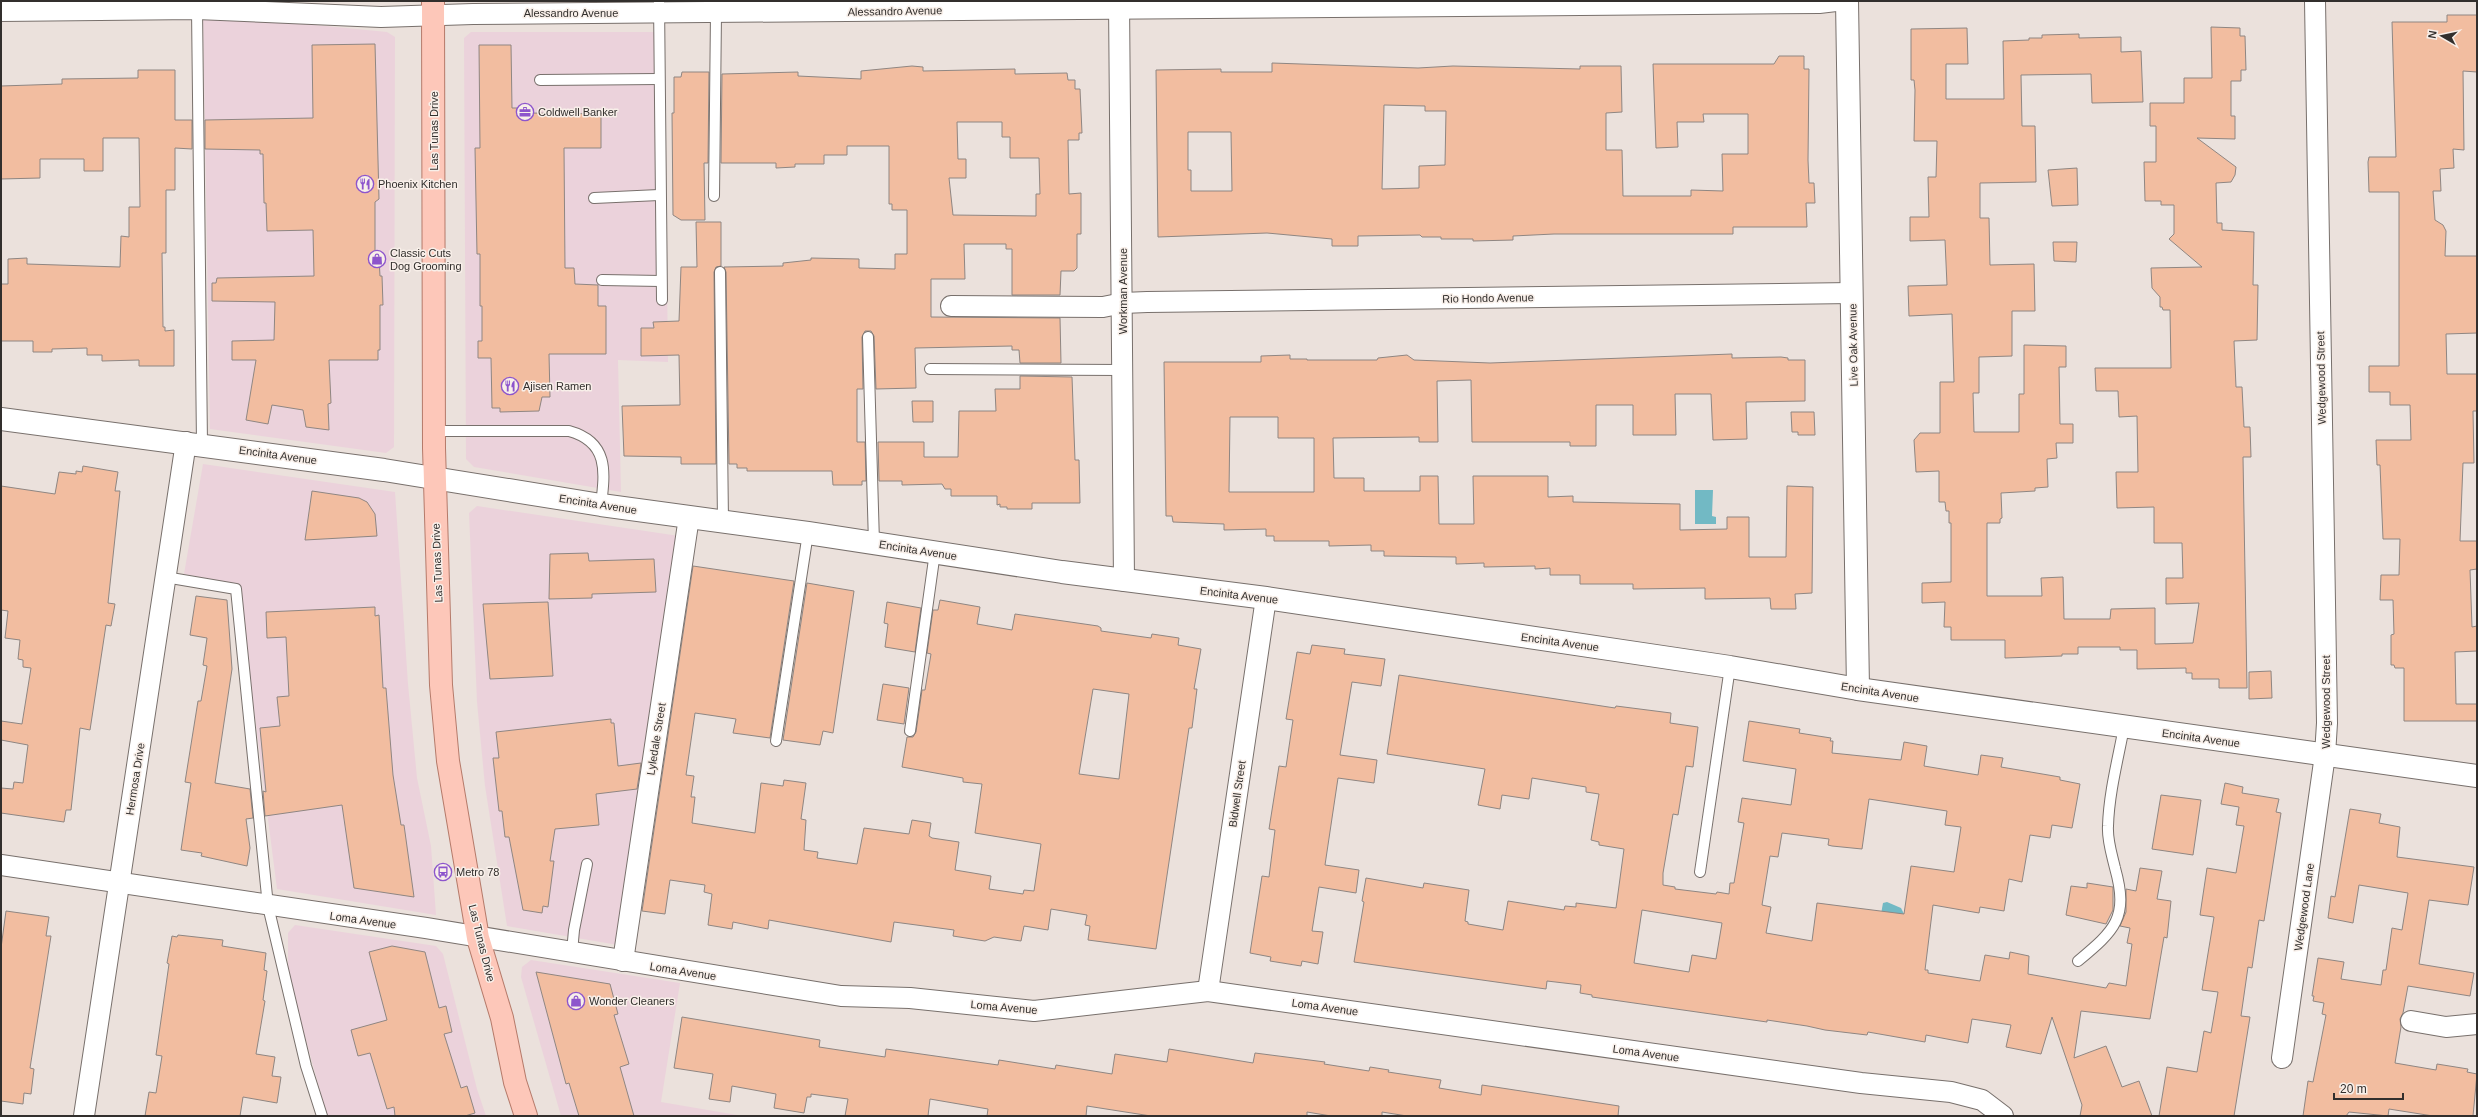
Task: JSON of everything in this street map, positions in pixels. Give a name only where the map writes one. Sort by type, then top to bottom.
[{"type":"main road","name":"Las Tunas Drive","points":[[433,8],[434,431],[442,685],[448,761],[478,938],[502,1018],[515,1082],[526,1116]]},
{"type":"street","name":"Alessandro Avenue","points":[[13,8],[197,9],[380,17],[433,8],[659,7],[716,13],[1119,6],[1819,3],[1836,1]]},
{"type":"street","name":"Live Oak Avenue","points":[[1847,1],[1858,689]]},
{"type":"street","name":"Wedgewood Street","points":[[2315,1],[2327,715],[2325,755]]},
{"type":"street","name":"Workman Avenue","points":[[1119,6],[1123,302],[1124,581]]},
{"type":"street","name":"Rio Hondo Avenue","points":[[951,306],[1103,307],[1123,302],[1852,293]]},
{"type":"street","name":"Encinita Avenue","points":[[1,419],[194,443],[601,505],[808,533],[1124,581],[1266,598],[1730,667],[1858,689],[2477,776]]},
{"type":"street","name":"Hermosa Drive","points":[[84,1116],[165,577],[194,443]]},
{"type":"street","name":"Lyledale Street","points":[[623,961],[689,517]]},
{"type":"street","name":"Bidwell Street","points":[[1208,990],[1266,598]]},
{"type":"street","name":"Wedgewood Lane","points":[[2282,1058],[2325,755]]},
{"type":"street","name":"Loma Avenue","points":[[1,865],[572,952],[841,996],[910,998],[1034,1011],[1208,990],[1861,1083],[1950,1092],[1982,1100],[2003,1116]]},
{"type":"street","points":[[2411,1021],[2446,1027],[2477,1024]]},
{"type":"lane","points":[[659,7],[662,300]]},
{"type":"lane","points":[[194,443],[197,9]]},
{"type":"lane","points":[[714,196],[716,13]]},
{"type":"lane","points":[[540,80],[659,79]]},
{"type":"lane","points":[[594,198],[660,195]]},
{"type":"lane","points":[[720,272],[723,521]]},
{"type":"lane","points":[[602,280],[661,281]]},
{"type":"lane","points":[[868,337],[874,543]]},
{"type":"lane","points":[[930,369],[1123,370]]},
{"type":"lane","points":[[434,431],[569,431],[576,433],[594,447],[603,460],[605,472],[601,505]]},
{"type":"lane","points":[[776,741],[808,533]]},
{"type":"lane","points":[[910,731],[935,552]]},
{"type":"lane","points":[[165,577],[236,589],[268,906],[303,1052],[322,1116]]},
{"type":"lane","points":[[1700,872],[1730,667]]},
{"type":"lane","points":[[2078,961],[2104,940],[2114,928],[2118,916],[2120,898],[2108,828],[2124,727]]},
{"type":"lane","points":[[572,952],[574,932],[587,864]]},
{"type":"shaded area","points":[[203,14],[387,32],[395,37],[394,447],[386,453],[210,429]]},
{"type":"shaded area","points":[[471,32],[664,32],[668,362],[618,360],[621,492],[474,467],[466,459],[464,38]]},
{"type":"shaded area","points":[[203,464],[395,492],[408,684],[417,778],[431,846],[436,915],[277,889],[238,584],[184,574]]},
{"type":"shaded area","points":[[477,506],[679,536],[618,945],[507,926],[485,786],[477,702],[469,513]]},
{"type":"shaded area","points":[[295,925],[436,946],[443,954],[477,1089],[486,1116],[327,1116],[288,975],[288,933]]},
{"type":"shaded area","points":[[531,960],[680,983],[661,1102],[743,1116],[561,1116],[521,977],[522,967]]},
{"type":"water","points":[[1695,490],[1713,490],[1712,516],[1716,517],[1716,524],[1695,524]]},
{"type":"water","points":[[1887,902],[1901,908],[1904,914],[1881,914],[1883,903]]},
{"type":"building","points":[[2447,15],[2477,15],[2477,72],[2463,71],[2464,150],[2453,149],[2454,168],[2440,169],[2441,191],[2433,191],[2435,220],[2443,225],[2446,231],[2445,256],[2477,256],[2477,333],[2446,334],[2447,374],[2477,374],[2477,411],[2473,411],[2474,463],[2463,463],[2460,541],[2477,541],[2477,569],[2470,570],[2472,627],[2477,626],[2477,651],[2455,652],[2456,704],[2477,704],[2477,721],[2404,721],[2404,668],[2395,668],[2394,665],[2391,665],[2391,635],[2394,634],[2393,600],[2380,600],[2381,575],[2399,575],[2400,539],[2383,539],[2380,465],[2377,465],[2376,440],[2411,440],[2410,405],[2390,405],[2390,392],[2369,392],[2369,366],[2399,366],[2399,192],[2369,192],[2368,162],[2369,157],[2396,157],[2392,22],[2447,22]]},
{"type":"building","points":[[2211,27],[2240,28],[2240,36],[2245,36],[2246,70],[2241,70],[2241,81],[2231,81],[2231,116],[2235,116],[2235,139],[2197,138],[2236,167],[2235,175],[2231,182],[2216,183],[2217,223],[2222,223],[2222,230],[2254,232],[2253,285],[2258,285],[2257,340],[2234,341],[2236,387],[2242,387],[2244,427],[2250,427],[2251,457],[2243,457],[2247,688],[2219,688],[2219,679],[2192,679],[2192,673],[2186,673],[2186,668],[2137,669],[2137,650],[2120,650],[2120,647],[2078,647],[2078,654],[2005,658],[2005,640],[1951,640],[1951,627],[1944,627],[1945,602],[1922,603],[1922,583],[1951,582],[1951,523],[1949,523],[1949,511],[1946,511],[1945,502],[1939,502],[1939,471],[1916,472],[1914,440],[1920,433],[1940,433],[1940,382],[1954,382],[1952,314],[1909,316],[1908,286],[1947,285],[1945,240],[1910,241],[1910,217],[1929,217],[1928,177],[1936,177],[1937,141],[1914,141],[1915,90],[1914,80],[1911,80],[1911,29],[1967,28],[1968,64],[1946,64],[1946,99],[2004,99],[2003,41],[2042,38],[2042,35],[2079,34],[2079,38],[2121,37],[2121,52],[2141,51],[2143,102],[2092,103],[2091,74],[2021,75],[2022,126],[2035,126],[2036,182],[1980,183],[1980,218],[1989,218],[1990,265],[2034,264],[2035,311],[2012,311],[2012,356],[1979,357],[1979,393],[1973,393],[1974,432],[2019,432],[2019,394],[2024,394],[2024,345],[2066,346],[2066,367],[2059,367],[2060,424],[2073,424],[2073,443],[2056,443],[2057,458],[2047,459],[2048,487],[2035,488],[2035,491],[2001,493],[2002,518],[2000,519],[2000,523],[1987,523],[1987,596],[2042,596],[2041,578],[2063,577],[2064,619],[2110,619],[2111,609],[2155,608],[2155,644],[2193,643],[2199,603],[2166,604],[2166,578],[2183,578],[2182,543],[2154,543],[2154,507],[2117,508],[2116,472],[2138,472],[2137,416],[2119,417],[2118,391],[2096,391],[2095,368],[2171,368],[2170,310],[2163,310],[2162,307],[2160,307],[2160,297],[2152,288],[2151,268],[2202,267],[2169,239],[2174,234],[2174,205],[2161,205],[2161,201],[2145,201],[2144,162],[2156,162],[2156,126],[2150,126],[2150,103],[2184,103],[2184,78],[2212,78]]},
{"type":"building","points":[[375,44],[379,199],[375,202],[375,258],[379,258],[380,276],[382,276],[383,305],[380,305],[380,350],[378,350],[378,360],[329,360],[331,403],[328,404],[329,430],[306,427],[303,410],[272,405],[268,424],[246,420],[256,360],[232,360],[232,341],[274,340],[275,302],[212,301],[212,283],[216,283],[217,278],[314,276],[313,230],[267,231],[266,203],[264,203],[263,154],[260,154],[260,150],[205,149],[205,120],[313,118],[312,45]]},
{"type":"building","points":[[479,45],[511,45],[512,108],[528,108],[528,113],[601,114],[601,148],[564,148],[565,268],[574,268],[575,284],[598,285],[598,306],[606,306],[606,354],[549,354],[550,397],[542,397],[539,411],[500,412],[500,408],[492,408],[491,358],[478,358],[478,341],[482,341],[480,254],[477,254],[475,148],[480,148]]},
{"type":"building","points":[[1779,56],[1804,56],[1804,69],[1809,69],[1809,183],[1814,183],[1815,203],[1806,203],[1807,227],[1733,227],[1733,234],[1554,234],[1513,236],[1513,240],[1473,241],[1473,239],[1441,239],[1441,237],[1422,237],[1420,235],[1358,236],[1358,246],[1332,246],[1332,239],[1267,233],[1158,237],[1156,70],[1221,69],[1221,72],[1272,72],[1272,63],[1418,68],[1453,66],[1580,69],[1580,66],[1621,66],[1622,112],[1606,113],[1606,150],[1622,150],[1623,196],[1691,196],[1691,190],[1723,191],[1722,154],[1748,154],[1748,114],[1703,114],[1704,122],[1677,122],[1678,147],[1656,148],[1653,64],[1774,64]],"holes":[[[1384,105],[1425,106],[1425,111],[1446,111],[1445,165],[1419,166],[1419,188],[1382,189]],[[1188,132],[1231,132],[1232,191],[1191,191],[1191,170],[1188,170]]]},
{"type":"building","points":[[912,66],[923,67],[923,71],[1015,69],[1015,74],[1067,73],[1068,80],[1075,80],[1075,89],[1080,89],[1082,133],[1079,133],[1079,140],[1068,140],[1069,194],[1081,193],[1081,234],[1077,234],[1077,268],[1074,271],[1061,271],[1060,295],[1012,295],[1012,249],[1006,249],[1006,244],[964,244],[965,279],[931,279],[931,317],[1060,318],[1061,363],[1020,363],[1019,350],[1012,350],[1012,346],[915,348],[916,388],[876,389],[874,336],[871,331],[865,331],[862,337],[863,389],[857,389],[857,442],[865,442],[866,481],[862,481],[862,485],[833,485],[832,471],[747,471],[747,468],[737,468],[737,464],[729,464],[726,272],[724,267],[783,266],[783,263],[811,260],[811,258],[859,259],[859,268],[895,269],[895,254],[907,254],[907,210],[892,210],[892,204],[889,204],[889,146],[847,146],[847,155],[824,155],[824,164],[795,164],[795,167],[776,168],[776,163],[721,163],[722,74],[798,72],[798,76],[861,79],[861,71]],"holes":[[[957,122],[1002,122],[1002,137],[1010,137],[1010,158],[1039,158],[1040,194],[1036,194],[1036,216],[953,215],[949,178],[966,178],[966,159],[958,159]]]},
{"type":"building","points":[[138,70],[175,70],[175,120],[192,120],[192,149],[175,148],[175,190],[166,190],[166,253],[162,253],[163,327],[165,327],[165,331],[174,330],[174,366],[139,366],[139,360],[102,361],[102,355],[87,355],[87,348],[52,349],[52,352],[33,352],[33,341],[1,341],[1,284],[8,284],[8,259],[27,258],[27,264],[120,267],[121,236],[129,237],[129,207],[140,207],[139,138],[103,138],[103,171],[84,171],[84,159],[40,159],[40,178],[1,179],[1,86],[62,84],[62,79],[138,78]]},
{"type":"building","points":[[682,72],[709,72],[708,163],[704,163],[705,220],[681,220],[673,215],[672,113],[674,113],[674,77],[681,77]]},
{"type":"building","points":[[2077,168],[2078,205],[2052,206],[2048,170]]},
{"type":"building","points":[[696,222],[721,222],[721,266],[716,267],[714,272],[716,464],[681,464],[681,457],[624,456],[622,406],[680,405],[679,355],[641,356],[641,328],[654,328],[653,322],[679,321],[681,267],[697,267]]},
{"type":"building","points":[[2053,242],[2077,242],[2076,262],[2054,261]]},
{"type":"building","points":[[1732,354],[1732,358],[1781,357],[1788,358],[1788,360],[1805,360],[1805,401],[1746,402],[1747,439],[1713,440],[1711,394],[1675,394],[1676,435],[1633,435],[1633,405],[1596,405],[1596,446],[1570,446],[1570,442],[1472,442],[1471,380],[1437,381],[1438,442],[1419,442],[1419,437],[1333,438],[1334,478],[1364,478],[1364,491],[1420,491],[1420,476],[1438,476],[1439,524],[1474,524],[1473,476],[1548,476],[1548,497],[1573,496],[1573,502],[1680,504],[1680,530],[1727,529],[1727,517],[1749,517],[1749,557],[1786,557],[1787,486],[1813,487],[1812,593],[1795,594],[1796,609],[1771,609],[1770,598],[1705,599],[1705,588],[1633,589],[1633,584],[1580,584],[1580,575],[1550,575],[1550,568],[1535,569],[1535,566],[1484,567],[1484,563],[1456,564],[1456,557],[1384,556],[1384,551],[1371,551],[1371,545],[1329,546],[1329,541],[1274,541],[1274,536],[1266,536],[1266,529],[1224,530],[1224,524],[1173,522],[1172,516],[1166,516],[1164,362],[1261,362],[1261,356],[1290,355],[1290,359],[1307,360],[1377,360],[1378,358],[1407,355],[1414,360],[1490,363]],"holes":[[[1230,417],[1278,417],[1278,438],[1314,438],[1314,492],[1229,492]]]},
{"type":"building","points":[[1020,376],[1072,377],[1075,460],[1079,460],[1080,503],[1032,503],[1032,509],[1007,509],[1007,507],[1000,507],[1000,504],[997,505],[997,496],[951,496],[951,489],[945,489],[942,484],[902,485],[902,481],[879,481],[878,442],[924,442],[924,457],[958,457],[959,411],[996,411],[995,389],[1020,389]]},
{"type":"building","points":[[912,401],[933,401],[933,422],[913,422]]},
{"type":"building","points":[[1791,412],[1814,412],[1815,435],[1798,435],[1798,432],[1792,432]]},
{"type":"building","points":[[83,466],[118,472],[115,491],[120,491],[108,603],[115,604],[111,626],[106,625],[90,730],[80,728],[71,810],[66,810],[64,822],[1,813],[1,788],[13,789],[14,782],[23,783],[28,745],[1,740],[1,721],[22,724],[31,668],[23,667],[23,660],[18,659],[20,640],[5,638],[8,611],[1,610],[1,486],[55,494],[59,472],[76,474],[76,471],[82,472]]},
{"type":"building","points":[[312,491],[359,498],[367,502],[375,514],[377,536],[305,540]]},
{"type":"building","points":[[588,553],[589,561],[654,559],[656,592],[592,594],[592,598],[549,599],[550,554]]},
{"type":"building","points":[[693,566],[794,581],[770,738],[733,733],[736,719],[695,713],[686,775],[694,776],[691,797],[695,797],[692,823],[755,833],[761,783],[783,786],[784,780],[806,783],[801,819],[806,820],[804,850],[818,852],[817,858],[857,864],[864,828],[909,834],[912,820],[931,823],[929,836],[932,838],[959,842],[955,870],[991,876],[989,889],[1023,894],[1024,890],[1034,891],[1041,844],[975,833],[982,784],[963,782],[963,778],[902,767],[907,737],[913,737],[916,732],[922,690],[925,690],[931,654],[927,653],[933,610],[938,610],[940,600],[980,607],[977,624],[1012,630],[1015,614],[1098,626],[1101,628],[1101,631],[1151,638],[1152,634],[1179,638],[1178,645],[1201,649],[1194,689],[1197,689],[1192,728],[1189,728],[1156,949],[1088,940],[1090,926],[1085,925],[1087,915],[1051,909],[1048,930],[1024,926],[1021,941],[994,937],[985,941],[953,936],[954,930],[894,922],[891,942],[769,920],[768,929],[733,922],[732,929],[708,925],[712,894],[704,892],[705,885],[670,880],[665,914],[642,911]],"holes":[[[1093,689],[1129,694],[1119,779],[1079,774]]]},
{"type":"building","points":[[807,583],[854,591],[833,733],[823,731],[820,745],[783,740]]},
{"type":"building","points":[[196,596],[227,600],[232,669],[215,783],[250,789],[253,818],[246,819],[250,848],[247,866],[201,856],[202,853],[181,850],[191,783],[185,782],[198,701],[201,701],[207,666],[203,665],[207,638],[190,635]]},
{"type":"building","points":[[548,602],[553,676],[490,679],[483,604]]},
{"type":"building","points":[[887,602],[921,608],[915,652],[885,647],[888,624],[884,623]]},
{"type":"building","points":[[375,607],[375,616],[379,615],[383,688],[386,688],[393,775],[401,825],[404,825],[414,897],[354,888],[342,805],[265,816],[263,791],[266,792],[260,728],[280,726],[277,697],[289,696],[286,637],[267,638],[266,612]]},
{"type":"building","points":[[1312,645],[1345,649],[1344,654],[1385,659],[1381,686],[1352,682],[1340,755],[1377,760],[1374,783],[1338,778],[1325,865],[1359,870],[1356,893],[1319,887],[1312,931],[1323,932],[1318,964],[1302,961],[1301,966],[1270,961],[1271,957],[1250,953],[1262,876],[1269,877],[1275,830],[1269,829],[1279,766],[1286,767],[1293,720],[1286,719],[1297,652],[1310,654]]},
{"type":"building","points":[[2271,671],[2272,698],[2249,699],[2249,672]]},
{"type":"building","points":[[1399,675],[1615,708],[1616,706],[1671,713],[1670,723],[1698,727],[1693,767],[1686,766],[1678,815],[1673,814],[1663,873],[1663,885],[1675,887],[1675,889],[1716,894],[1717,892],[1729,894],[1730,883],[1734,883],[1744,823],[1738,822],[1742,798],[1791,805],[1796,769],[1743,761],[1749,721],[1800,729],[1799,733],[1831,738],[1830,741],[1833,741],[1832,753],[1901,760],[1904,742],[1927,746],[1924,766],[1978,775],[1981,755],[2003,758],[2001,767],[2060,777],[2060,780],[2080,784],[2072,828],[2052,825],[2050,838],[2030,835],[2022,882],[2009,879],[2004,911],[1980,907],[1979,913],[1933,905],[1925,970],[1928,970],[1928,973],[1980,981],[1985,955],[2009,959],[2010,952],[2029,956],[2028,974],[2106,988],[2109,983],[2126,986],[2132,944],[2127,943],[2130,928],[2120,926],[2126,912],[2126,889],[2136,891],[2140,868],[2162,871],[2157,899],[2171,901],[2167,938],[2164,937],[2150,1019],[2081,1011],[2074,1058],[2106,1046],[2122,1087],[2139,1081],[2152,1116],[2080,1116],[2082,1105],[2052,1017],[2041,1054],[2006,1047],[2011,1025],[1972,1019],[1968,1043],[1926,1035],[1925,1042],[1868,1032],[1867,1035],[1825,1030],[1767,1020],[1767,1022],[1592,997],[1592,995],[1580,993],[1581,985],[1547,981],[1546,989],[1354,962],[1364,902],[1362,901],[1366,878],[1423,888],[1424,883],[1469,890],[1465,921],[1468,922],[1468,924],[1503,930],[1508,901],[1564,910],[1565,906],[1576,907],[1576,903],[1616,908],[1624,849],[1599,845],[1599,842],[1591,840],[1599,794],[1586,792],[1586,787],[1532,778],[1529,799],[1502,795],[1500,809],[1478,805],[1485,769],[1387,754]],"holes":[[[1869,799],[1947,811],[1945,825],[1961,827],[1954,872],[1911,866],[1904,914],[1817,903],[1812,941],[1766,933],[1771,907],[1762,905],[1770,856],[1778,857],[1782,833],[1829,839],[1828,845],[1862,849]],[[1642,910],[1722,923],[1716,959],[1692,955],[1689,972],[1634,963]]]},
{"type":"building","points":[[883,684],[909,688],[904,724],[877,720]]},
{"type":"building","points":[[611,719],[611,723],[614,723],[618,766],[641,763],[637,789],[596,794],[599,825],[555,829],[550,861],[554,861],[548,907],[543,906],[542,913],[523,910],[509,837],[505,837],[502,811],[499,811],[493,758],[499,758],[496,732]]},
{"type":"building","points":[[2225,783],[2243,787],[2242,793],[2279,799],[2276,812],[2281,813],[2264,921],[2259,920],[2252,968],[2248,967],[2241,1016],[2250,1017],[2234,1116],[2159,1116],[2167,1067],[2197,1072],[2204,1031],[2211,1033],[2218,992],[2202,990],[2214,917],[2200,915],[2207,868],[2236,873],[2244,826],[2236,825],[2239,807],[2221,804]]},
{"type":"building","points":[[2161,795],[2201,800],[2193,855],[2152,849]]},
{"type":"building","points":[[2350,809],[2381,814],[2379,823],[2400,827],[2397,857],[2474,867],[2468,905],[2429,900],[2419,964],[2474,973],[2470,996],[2408,986],[2403,1013],[2400,1019],[2401,1027],[2395,1063],[2436,1070],[2437,1064],[2468,1069],[2467,1072],[2477,1074],[2473,1116],[2433,1116],[2389,1109],[2388,1116],[2349,1112],[2346,1116],[2303,1116],[2308,1081],[2313,1082],[2326,1015],[2322,1014],[2324,1003],[2313,1001],[2314,996],[2312,996],[2318,958],[2344,962],[2341,979],[2381,985],[2383,970],[2386,970],[2392,928],[2402,930],[2408,893],[2359,885],[2353,923],[2328,918],[2331,896],[2335,897]]},
{"type":"building","points":[[2087,883],[2113,887],[2113,910],[2106,924],[2066,915],[2071,886],[2087,888]]},
{"type":"building","points":[[6,911],[49,917],[46,936],[51,936],[30,1068],[34,1069],[31,1094],[24,1093],[23,1104],[1,1101],[1,948]]},
{"type":"building","points":[[178,935],[223,940],[222,946],[266,953],[264,970],[267,971],[263,1000],[265,1001],[256,1054],[275,1057],[272,1076],[281,1077],[277,1103],[243,1097],[240,1116],[145,1116],[149,1092],[156,1093],[162,1056],[156,1055],[169,964],[167,963],[172,936],[177,937]]},
{"type":"building","points":[[392,946],[425,952],[439,1008],[446,1006],[452,1032],[444,1034],[461,1088],[467,1086],[475,1113],[465,1116],[395,1116],[394,1107],[387,1109],[370,1053],[358,1056],[351,1030],[387,1020],[369,952]]},
{"type":"building","points":[[536,972],[610,984],[618,1014],[614,1015],[629,1064],[620,1067],[634,1116],[579,1116],[569,1083],[566,1084]]},
{"type":"building","points":[[682,1017],[820,1040],[819,1047],[885,1057],[886,1049],[998,1065],[999,1060],[1055,1069],[1056,1065],[1112,1074],[1115,1054],[1167,1062],[1169,1049],[1253,1063],[1255,1053],[1325,1062],[1324,1064],[1369,1071],[1370,1067],[1389,1070],[1388,1072],[1441,1080],[1439,1088],[1481,1095],[1482,1085],[1619,1106],[1618,1116],[1407,1116],[1382,1112],[1382,1116],[1331,1116],[1307,1112],[1307,1116],[1151,1116],[1087,1106],[1086,1116],[987,1116],[988,1109],[930,1099],[928,1116],[845,1116],[848,1099],[811,1094],[811,1097],[807,1097],[804,1113],[774,1108],[776,1094],[732,1086],[730,1102],[709,1099],[713,1074],[674,1068]]},
{"type":"place","name":"Coldwell Banker","points":[[525,112]]},
{"type":"place","name":"Phoenix Kitchen","points":[[365,184]]},
{"type":"place","name":"Classic Cuts Dog Grooming","points":[[377,259]]},
{"type":"place","name":"Ajisen Ramen","points":[[510,386]]},
{"type":"place","name":"Metro 78","points":[[443,872]]},
{"type":"place","name":"Wonder Cleaners","points":[[576,1001]]}]
